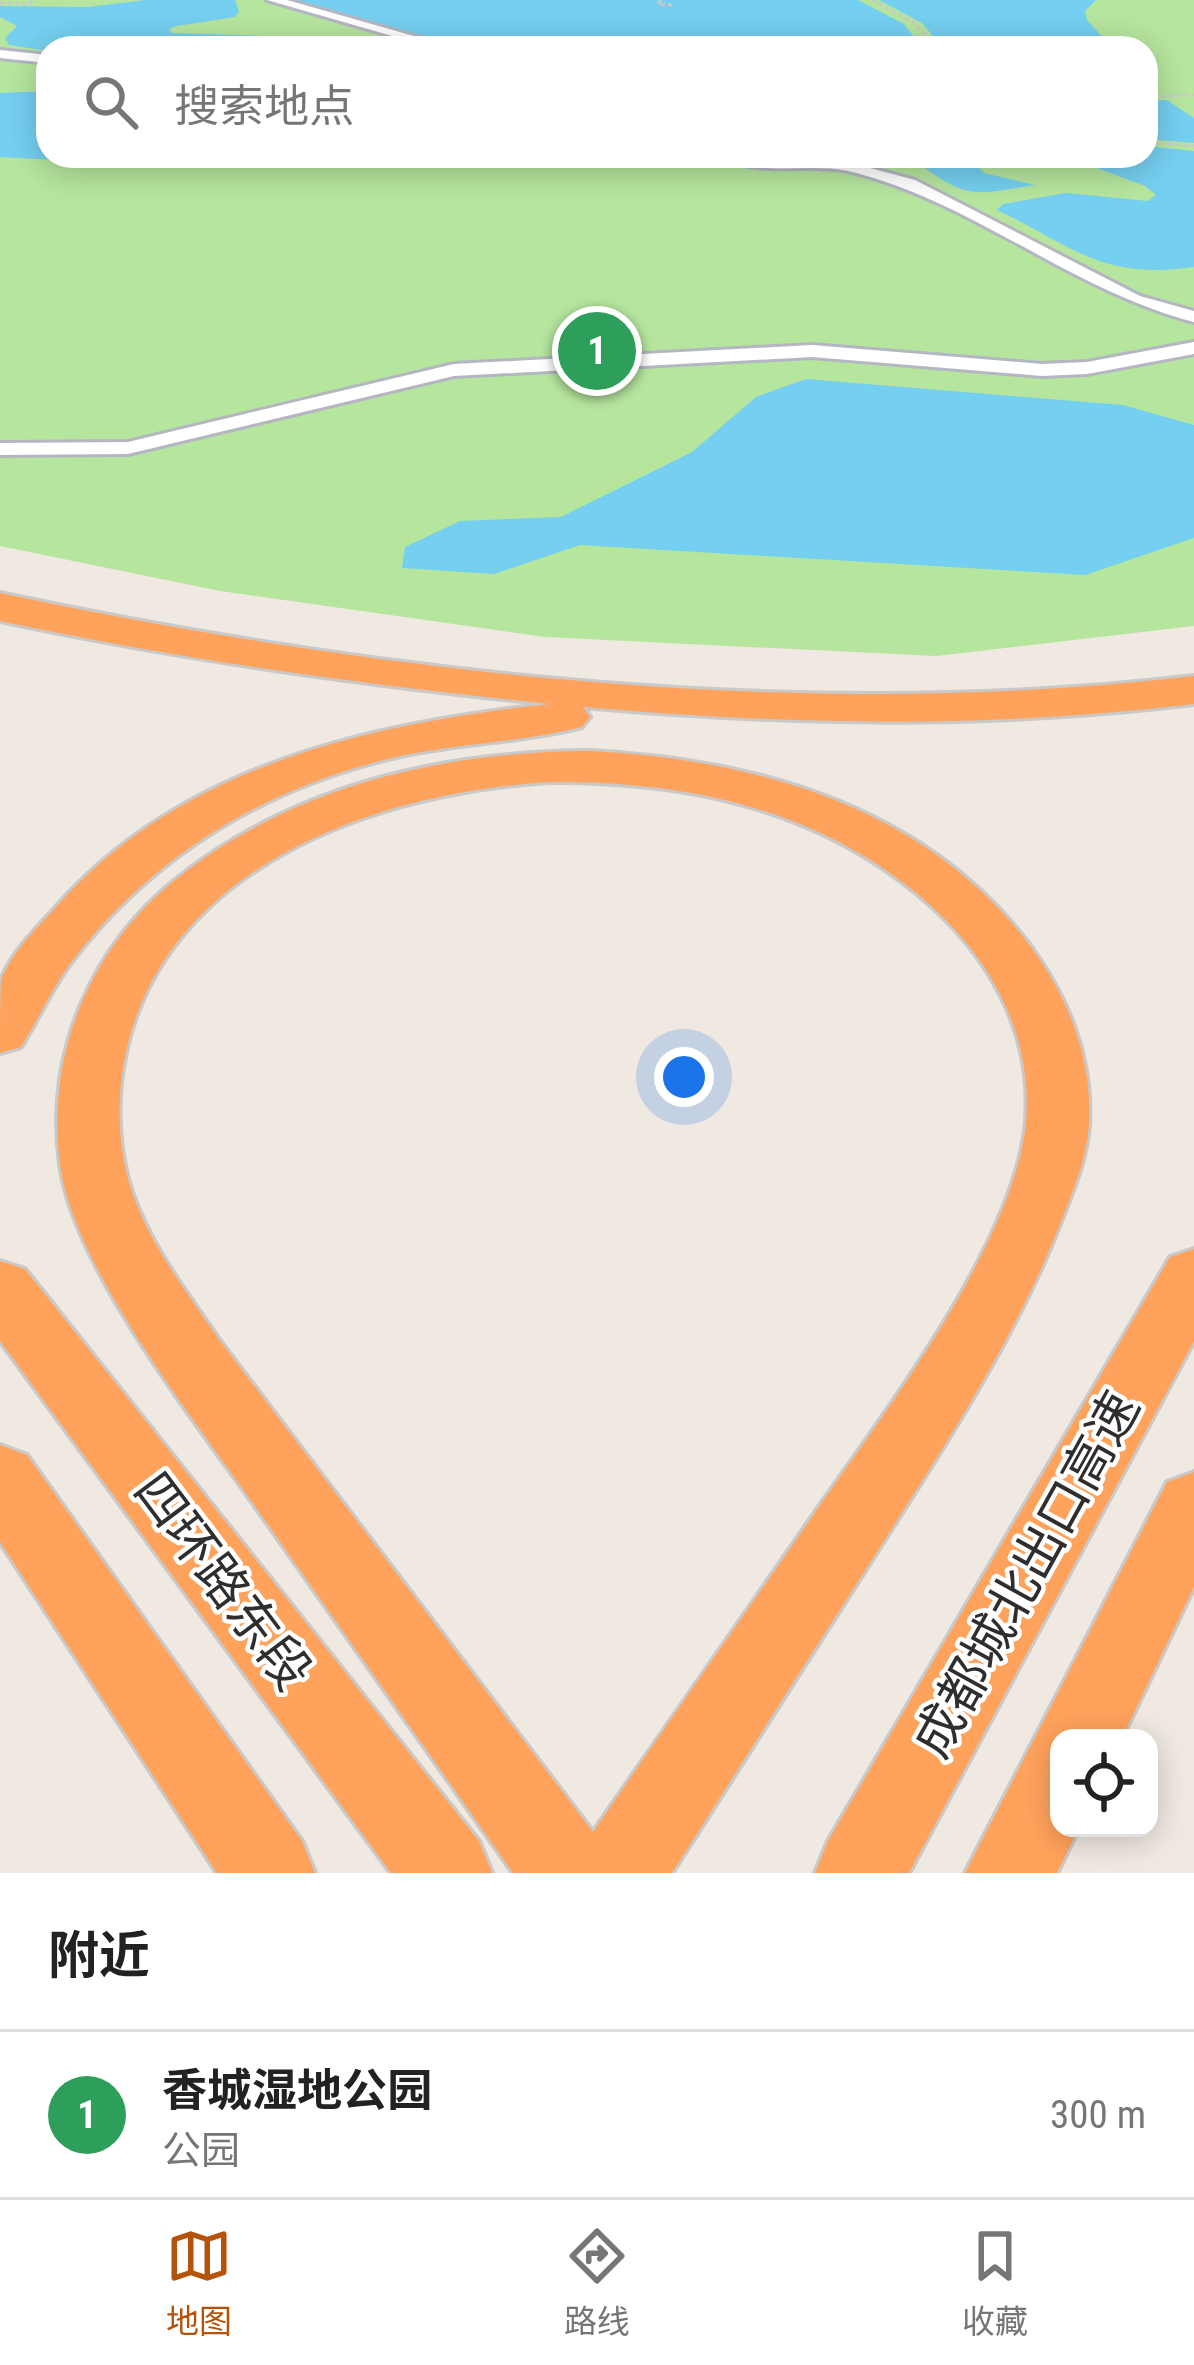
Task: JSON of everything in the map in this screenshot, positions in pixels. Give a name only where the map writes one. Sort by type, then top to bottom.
[{"type":"highway","points":[[0,607],[187,645],[393,673],[658,700],[826,710]]},
{"type":"highway","points":[[0,1032],[37,963],[102,885],[156,841],[270,778],[326,758],[461,725],[570,716],[1033,709],[1194,690]]},
{"type":"highway","points":[[568,1873],[194,1361],[141,1279],[108,1212],[92,1164],[92,1054],[104,1007],[136,951],[208,878],[263,841],[355,800],[495,771],[619,767],[749,788],[878,841],[980,917],[1018,968],[1045,1021],[1057,1081],[1054,1149],[1001,1289],[943,1386],[619,1873]]},
{"type":"highway","name":"成都城北出口高速","points":[[860,1873],[1194,1276]]},
{"type":"highway","name":"四环路东段","points":[[0,1288],[447,1873]]},
{"type":"highway","points":[[0,1478],[270,1873]]},
{"type":"highway","points":[[1082,1729],[1194,1506]]},
{"type":"highway","points":[[112,1643],[230,1873]]},
{"type":"highway","points":[[1010,1873],[1050,1793]]},
{"type":"street","points":[[273,0],[405,36]]},
{"type":"street","points":[[0,54],[36,58]]},
{"type":"street","points":[[864,168],[926,190],[1134,300],[1194,317]]},
{"type":"street","points":[[0,448],[46,452],[128,448],[454,370],[812,352],[1042,370],[1087,368],[1194,348]]},
{"type":"path","points":[[0,3],[30,4],[32,0]]},
{"type":"path","points":[[661,0],[659,5],[672,5]]},
{"type":"path","points":[[872,0],[915,23],[926,36]]},
{"type":"path","points":[[1158,96],[1194,94]]},
{"type":"path","points":[[1158,143],[1194,146]]},
{"type":"green space","points":[[0,0],[1194,0],[1194,626],[936,656],[545,637],[220,591],[0,546]]},
{"type":"water","points":[[146,0],[235,0],[239,11],[235,17],[169,29],[172,33],[264,36],[36,36],[36,49],[9,45],[5,38],[17,26],[0,17],[0,6],[88,7]]},
{"type":"water","points":[[291,0],[858,0],[904,24],[914,36],[423,36]]},
{"type":"water","points":[[879,0],[1096,0],[1085,11],[1101,36],[933,36],[922,23]]},
{"type":"water","points":[[36,92],[36,159],[0,157],[0,93]]},
{"type":"water","points":[[1158,100],[1167,100],[1194,118],[1194,143],[1158,140]]},
{"type":"water","points":[[1158,147],[1194,151],[1194,267],[1162,270],[1111,264],[997,210],[1003,204],[1066,193],[1148,201],[1156,195],[1145,186],[1097,168],[1158,168]]},
{"type":"water","points":[[925,168],[980,168],[1035,185],[969,191]]},
{"type":"water","points":[[806,379],[1123,405],[1194,425],[1194,538],[1085,575],[580,545],[494,574],[402,568],[405,547],[460,521],[561,517],[692,452],[756,397]]},
{"type":"place","name":"香城湿地公园","points":[[597,351]]}]
